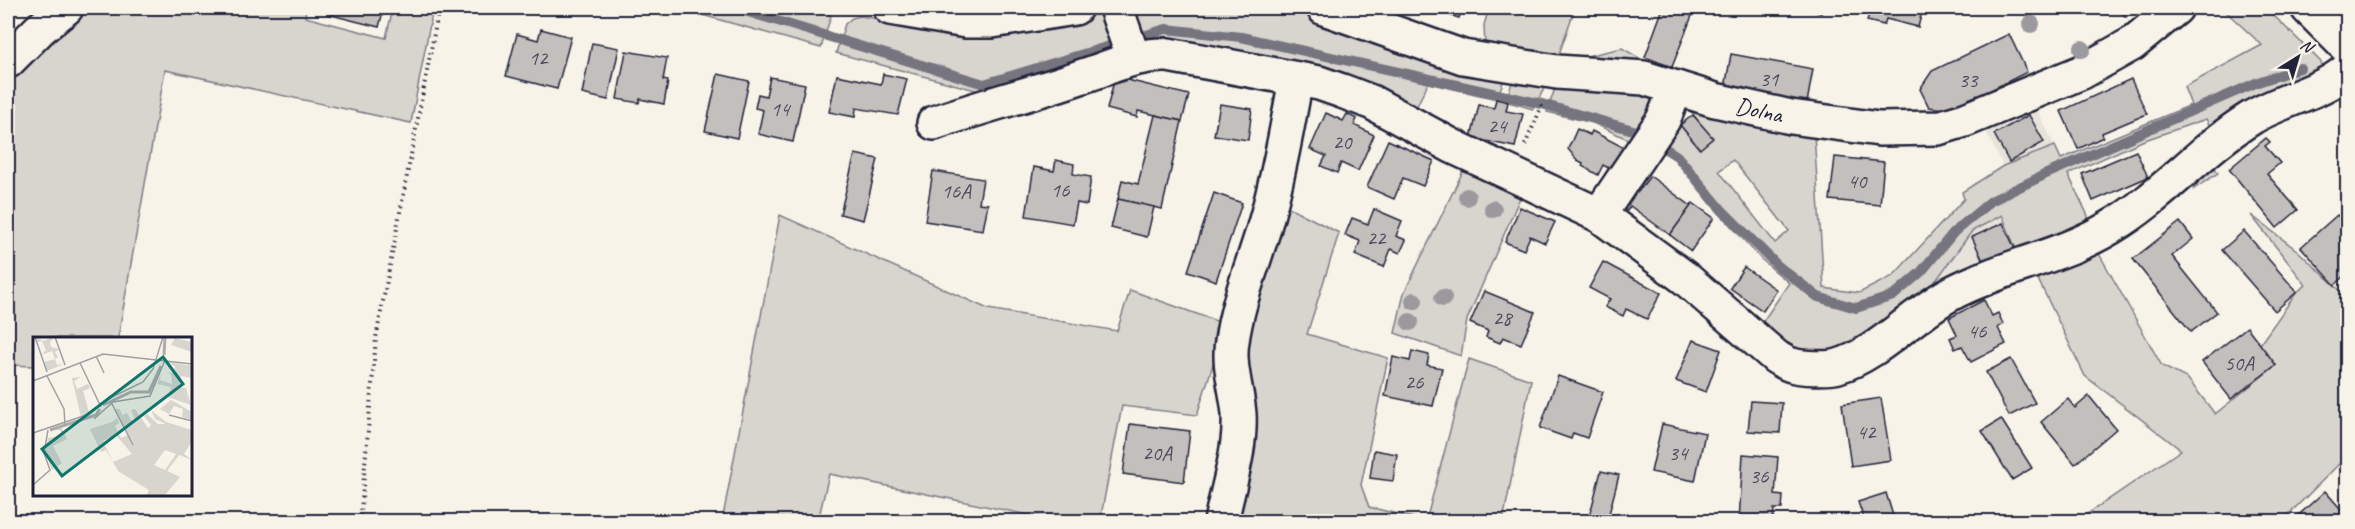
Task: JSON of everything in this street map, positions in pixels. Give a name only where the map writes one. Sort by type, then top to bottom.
[{"type":"street","points":[[8,61],[66,8]]},
{"type":"street","points":[[890,8],[966,21],[992,21],[1075,8]]},
{"type":"street","name":"Dolna","points":[[1324,8],[1463,57],[1557,72],[1644,78],[1715,100],[1836,124],[1879,129],[1938,128],[1965,120],[2082,72],[2132,44],[2176,8]]},
{"type":"street","points":[[2308,8],[2348,48]]},
{"type":"street","points":[[1118,13],[1133,57]]},
{"type":"street","points":[[934,123],[1079,77],[1133,57],[1149,54],[1168,55],[1319,82],[1371,102],[1452,147],[1599,215],[1685,278],[1776,357],[1793,365],[1837,367],[1880,344],[1918,314],[1950,294],[1976,281],[2067,248],[2112,227],[2252,117],[2328,83],[2348,69]]},
{"type":"street","points":[[1221,522],[1238,440],[1239,412],[1230,352],[1232,339],[1246,281],[1264,229],[1296,79]]},
{"type":"street","points":[[1599,215],[1663,120],[1676,87]]},
{"type":"path","points":[[360,522],[376,338],[439,8]]},
{"type":"shaded area","points":[[84,8],[306,8],[305,17],[386,38],[393,8],[433,8],[411,123],[165,70],[118,337],[33,337],[33,366],[8,365],[8,78],[13,68]]},
{"type":"shaded area","points":[[677,8],[823,8],[831,16],[821,48]]},
{"type":"shaded area","points":[[1148,8],[1273,8],[1298,12],[1349,24],[1505,76],[1497,99],[1428,83],[1412,116],[1140,42],[1137,16]]},
{"type":"shaded area","points":[[1489,8],[1575,8],[1558,57],[1573,59],[1622,48],[1665,73],[1485,47],[1484,25]]},
{"type":"shaded area","points":[[2222,8],[2266,8],[2320,61],[2323,67],[2214,134],[2206,119],[2142,141],[2068,174],[2088,216],[2088,222],[2018,254],[2002,215],[1972,231],[1921,301],[1874,336],[1814,360],[1757,330],[1789,283],[1761,259],[1712,205],[1676,160],[1654,147],[1675,118],[1699,149],[1712,139],[1690,110],[1700,105],[1814,134],[1824,288],[1859,293],[1893,276],[1964,199],[1962,192],[2003,166],[2055,146],[2061,159],[2191,105],[2184,87],[2262,45]],"holes":[[[1733,160],[1789,231],[1775,243],[1719,171]]]},
{"type":"shaded area","points":[[1099,12],[1107,18],[1110,52],[983,92],[836,53],[845,24],[852,18],[860,16],[1024,31]]},
{"type":"shaded area","points":[[1514,78],[1547,83],[1533,109],[1505,101]]},
{"type":"shaded area","points":[[1583,81],[1657,97],[1634,142],[1593,123],[1547,112],[1556,85]]},
{"type":"shaded area","points":[[2037,109],[2055,146],[2003,166],[1982,123]]},
{"type":"shaded area","points":[[2258,127],[2212,163],[2218,173],[2194,189],[2208,158]]},
{"type":"shaded area","points":[[1267,161],[1248,253],[1197,415],[1122,406],[1100,521],[1048,521],[1048,519],[829,474],[818,521],[722,522],[780,215],[988,309],[1117,331],[1130,290],[1219,322],[1252,228],[1255,193]]},
{"type":"shaded area","points":[[1465,167],[1522,193],[1467,320],[1461,356],[1395,333],[1404,293]]},
{"type":"shaded area","points":[[2176,190],[2181,198],[2112,245],[2097,250],[2162,366],[2188,379],[2215,414],[2276,365],[2260,344],[2297,292],[2306,285],[2251,215],[2298,251],[2343,293],[2347,289],[2347,456],[2282,521],[2077,521],[2181,450],[2085,376],[2034,271]]},
{"type":"shaded area","points":[[1275,200],[1339,233],[1307,334],[1388,358],[1361,485],[1369,507],[1426,521],[1469,359],[1531,380],[1503,521],[1229,522],[1241,377]]},
{"type":"shaded area","points":[[2003,215],[2018,254],[1921,301],[1972,231]]},
{"type":"building","points":[[333,8],[384,8],[379,27],[331,15]]},
{"type":"building","points":[[1426,8],[1462,8],[1459,18]]},
{"type":"building","points":[[1663,8],[1695,8],[1672,67],[1645,57]]},
{"type":"building","points":[[1801,8],[1823,8],[1821,13]]},
{"type":"building","points":[[1871,8],[1923,8],[1918,27],[1886,19],[1884,25],[1867,21]]},
{"type":"building","points":[[2116,8],[2136,8],[2126,17]]},
{"type":"building","points":[[541,29],[571,37],[557,89],[506,76],[517,34],[538,40]]},
{"type":"building","points":[[2009,34],[2027,72],[1951,110],[1929,107],[1920,89],[1932,71]]},
{"type":"building","points":[[592,43],[619,48],[608,100],[582,94]]},
{"type":"building","points":[[626,51],[667,58],[663,80],[668,81],[664,104],[640,99],[639,103],[617,99]]},
{"type":"building","points":[[1731,54],[1813,69],[1807,103],[1725,88]]},
{"type":"building","points":[[718,74],[749,81],[737,138],[705,131]]},
{"type":"building","points":[[883,74],[907,79],[898,115],[856,108],[855,117],[829,112],[837,75],[881,84]]},
{"type":"building","points":[[770,77],[805,84],[793,142],[758,134],[763,110],[755,108],[758,94],[766,96]]},
{"type":"building","points":[[1115,77],[1189,95],[1182,121],[1138,111],[1137,117],[1107,109]]},
{"type":"building","points":[[2131,79],[2147,114],[2102,133],[2103,137],[2078,149],[2061,111]]},
{"type":"building","points":[[1496,99],[1508,102],[1506,111],[1523,114],[1515,147],[1471,138],[1479,105],[1494,108]]},
{"type":"building","points":[[1220,104],[1252,109],[1248,140],[1214,135]]},
{"type":"building","points":[[1326,113],[1343,121],[1347,114],[1357,119],[1354,125],[1374,135],[1358,171],[1341,163],[1337,173],[1321,166],[1326,156],[1310,149]]},
{"type":"building","points":[[1155,115],[1182,121],[1162,209],[1118,199],[1122,180],[1138,184]]},
{"type":"building","points":[[1693,115],[1713,138],[1700,149],[1680,125]]},
{"type":"building","points":[[2029,115],[2044,142],[2009,162],[1994,134]]},
{"type":"building","points":[[1577,129],[1590,135],[1592,131],[1623,147],[1625,150],[1612,170],[1603,165],[1598,175],[1582,166],[1583,163],[1577,160],[1568,149]]},
{"type":"building","points":[[2266,138],[2270,142],[2265,146],[2280,163],[2267,174],[2298,210],[2277,228],[2229,169]]},
{"type":"building","points":[[1388,140],[1434,161],[1423,186],[1403,178],[1394,199],[1367,187]]},
{"type":"building","points":[[2136,151],[2148,177],[2093,201],[2082,174]]},
{"type":"building","points":[[855,154],[878,159],[863,220],[840,214]]},
{"type":"building","points":[[1835,157],[1884,162],[1880,205],[1830,200]]},
{"type":"building","points":[[1056,160],[1074,164],[1073,174],[1091,177],[1087,205],[1077,203],[1073,224],[1026,216],[1034,167],[1054,171]]},
{"type":"building","points":[[933,171],[983,179],[979,203],[988,204],[983,230],[925,221]]},
{"type":"building","points":[[1650,176],[1691,206],[1670,235],[1630,206],[1627,211],[1618,204],[1630,187],[1638,192]]},
{"type":"building","points":[[1214,193],[1242,203],[1216,281],[1188,271]]},
{"type":"building","points":[[1118,199],[1154,207],[1147,237],[1111,228]]},
{"type":"building","points":[[1693,203],[1714,218],[1691,251],[1670,235]]},
{"type":"building","points":[[1520,207],[1555,222],[1545,243],[1530,236],[1524,250],[1505,242]]},
{"type":"building","points":[[1374,209],[1402,221],[1396,236],[1406,240],[1400,253],[1391,249],[1384,267],[1355,255],[1360,241],[1345,235],[1352,218],[1368,224]]},
{"type":"building","points":[[2337,215],[2348,227],[2348,273],[2335,285],[2301,247]]},
{"type":"building","points":[[2180,222],[2193,239],[2172,256],[2217,312],[2191,332],[2133,259]]},
{"type":"building","points":[[2003,223],[2015,249],[1984,263],[1972,237]]},
{"type":"building","points":[[2244,231],[2297,292],[2275,311],[2222,250]]},
{"type":"building","points":[[1603,262],[1661,293],[1647,319],[1626,309],[1623,316],[1605,307],[1610,299],[1589,288]]},
{"type":"building","points":[[1744,267],[1777,290],[1763,311],[1730,288]]},
{"type":"building","points":[[1484,291],[1535,312],[1521,344],[1503,337],[1500,343],[1486,337],[1488,331],[1470,323]]},
{"type":"building","points":[[1984,300],[1992,316],[1998,313],[2003,324],[1998,328],[2006,344],[1971,362],[1962,346],[1955,349],[1950,338],[1957,335],[1949,318]]},
{"type":"building","points":[[2247,327],[2276,365],[2231,399],[2202,362]]},
{"type":"building","points":[[1693,340],[1721,350],[1706,392],[1676,381]]},
{"type":"building","points":[[1412,351],[1429,355],[1427,365],[1442,368],[1433,406],[1385,396],[1393,357],[1410,361]]},
{"type":"building","points":[[2011,359],[2035,403],[2009,416],[1986,372]]},
{"type":"building","points":[[1558,376],[1603,392],[1587,438],[1573,433],[1571,439],[1540,428]]},
{"type":"building","points":[[2089,396],[2116,429],[2075,464],[2041,422],[2068,399],[2075,408]]},
{"type":"building","points":[[1881,398],[1891,460],[1851,466],[1842,404]]},
{"type":"building","points":[[1751,401],[1782,403],[1780,433],[1748,431]]},
{"type":"building","points":[[2001,419],[2032,468],[2012,480],[1982,431]]},
{"type":"building","points":[[1130,424],[1190,431],[1184,482],[1123,474]]},
{"type":"building","points":[[1662,424],[1705,433],[1695,481],[1651,472]]},
{"type":"building","points":[[1374,450],[1397,454],[1393,481],[1370,478]]},
{"type":"building","points":[[1743,454],[1778,457],[1775,495],[1783,496],[1782,509],[1774,509],[1773,522],[1739,522]]},
{"type":"building","points":[[1601,471],[1619,475],[1607,522],[1588,522]]},
{"type":"building","points":[[2325,491],[2346,515],[2339,522],[2291,522]]},
{"type":"building","points":[[1886,493],[1895,522],[1865,522],[1858,502]]},
{"type":"waterway","points":[[735,8],[984,84],[1166,29],[1241,37],[1542,104],[1640,132],[1677,156],[1722,210],[1778,266],[1818,297],[1856,308],[1893,296],[1921,272],[1954,232],[1991,201],[2044,175],[2258,82],[2300,68]]}]
